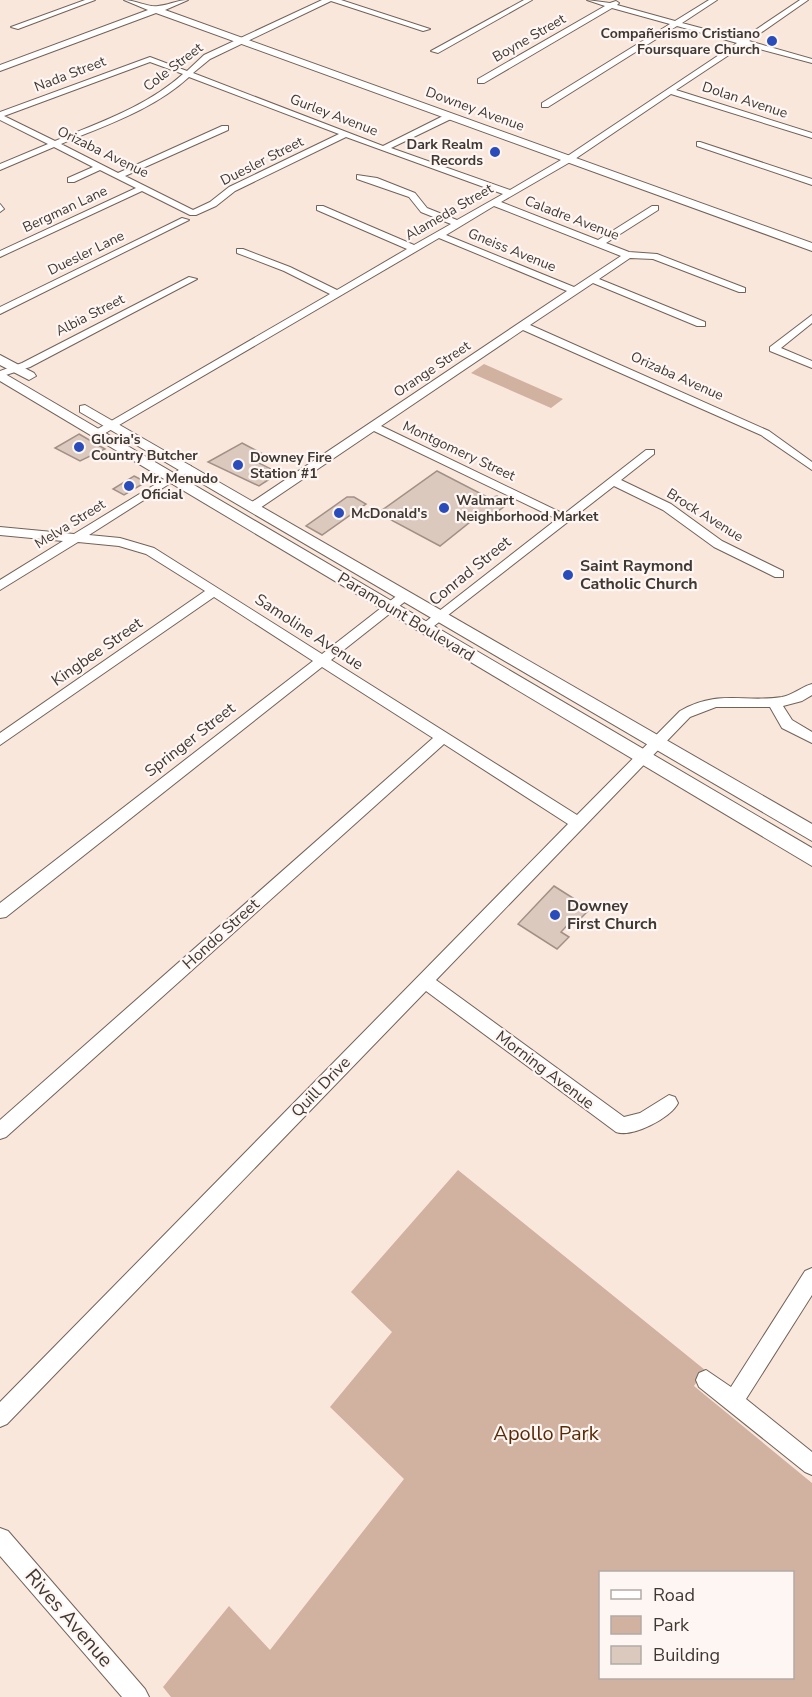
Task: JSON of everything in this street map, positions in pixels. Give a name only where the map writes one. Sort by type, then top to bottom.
[{"type":"main road","name":"Downey Avenue","points":[[128,0],[812,247]]},
{"type":"main road","points":[[1,67],[184,0]]},
{"type":"main road","name":"Paramount Boulevard","points":[[0,359],[173,477],[389,607],[432,623],[657,743],[812,833]]},
{"type":"main road","name":"Paramount Boulevard","points":[[0,374],[105,429],[187,468],[253,507],[403,597],[432,623],[643,757],[812,858]]},
{"type":"main road","points":[[216,504],[244,509],[253,507]]},
{"type":"street","points":[[15,27],[92,0]]},
{"type":"street","name":"Cole Street","points":[[0,167],[136,110],[171,89],[207,57],[328,0]]},
{"type":"street","points":[[334,0],[426,29]]},
{"type":"street","points":[[435,51],[529,0]]},
{"type":"street","points":[[590,0],[812,61]]},
{"type":"street","name":"Boyne Street","points":[[481,81],[621,0]]},
{"type":"street","points":[[545,105],[714,0]]},
{"type":"street","name":"Alameda Street","points":[[105,429],[569,159],[805,0]]},
{"type":"street","name":"Gurley Avenue","points":[[150,59],[383,149],[510,193]]},
{"type":"street","name":"Nada Street","points":[[0,116],[150,59]]},
{"type":"street","name":"Dolan Avenue","points":[[671,91],[812,136]]},
{"type":"street","name":"Orizaba Avenue","points":[[0,116],[142,188],[189,216]]},
{"type":"street","points":[[383,149],[450,116]]},
{"type":"street","points":[[118,176],[225,129]]},
{"type":"street","name":"Duesler Street","points":[[189,216],[213,204],[232,189],[346,134]]},
{"type":"street","points":[[700,144],[812,182]]},
{"type":"street","points":[[71,180],[100,167]]},
{"type":"street","name":"Gneiss Avenue","points":[[360,177],[412,195],[424,210],[458,224]]},
{"type":"street","name":"Bergman Lane","points":[[0,254],[142,188]]},
{"type":"street","name":"Caladre Avenue","points":[[494,203],[628,255],[654,256],[742,290]]},
{"type":"street","points":[[320,208],[415,249]]},
{"type":"street","points":[[600,243],[655,208]]},
{"type":"street","name":"Duesler Lane","points":[[0,311],[189,216]]},
{"type":"street","name":"Gneiss Avenue","points":[[439,235],[575,291]]},
{"type":"street","points":[[240,251],[287,269],[337,294]]},
{"type":"street","name":"Orange Street","points":[[253,507],[628,255]]},
{"type":"street","name":"Albia Street","points":[[0,374],[192,279]]},
{"type":"street","points":[[592,279],[701,324]]},
{"type":"street","points":[[812,318],[774,349],[812,365]]},
{"type":"street","name":"Orizaba Avenue","points":[[523,326],[767,433],[812,467]]},
{"type":"street","name":"Montgomery Street","points":[[373,426],[564,518]]},
{"type":"street","name":"Conrad Street","points":[[432,623],[650,452]]},
{"type":"street","name":"Melva Street","points":[[0,586],[187,468]]},
{"type":"street","name":"Brock Avenue","points":[[614,482],[668,507],[721,545],[779,574]]},
{"type":"street","name":"Samoline Avenue","points":[[0,531],[120,542],[141,548],[214,591],[579,823]]},
{"type":"street","name":"Kingbee Street","points":[[0,740],[214,591]]},
{"type":"street","name":"Springer Street","points":[[0,912],[403,597]]},
{"type":"street","name":"Quill Drive","points":[[0,1417],[685,714],[702,704],[718,701],[775,703],[797,698],[812,689]]},
{"type":"street","points":[[775,703],[787,724],[812,738]]},
{"type":"street","name":"Hondo Street","points":[[0,1131],[443,737]]},
{"type":"street","name":"Morning Avenue","points":[[425,981],[622,1126],[644,1120],[669,1103]]},
{"type":"street","points":[[733,1402],[812,1278]]},
{"type":"street","points":[[706,1380],[812,1465]]},
{"type":"street","name":"Rives Avenue","points":[[0,1539],[137,1697]]},
{"type":"green space","points":[[484,364],[563,399],[551,408],[471,373]]},
{"type":"green space","name":"Apollo Park","points":[[458,1170],[705,1370],[694,1386],[812,1483],[812,1697],[171,1697],[163,1687],[229,1606],[270,1650],[404,1479],[330,1407],[392,1332],[351,1292]]},
{"type":"building","name":"Gloria's Country Butcher","points":[[79,434],[105,449],[80,461],[55,448]]},
{"type":"building","name":"Downey Fire Station #1","points":[[242,443],[261,453],[251,459],[279,473],[259,486],[208,462]]},
{"type":"building","name":"Walmart Neighborhood Market","points":[[437,471],[489,498],[497,496],[509,503],[482,523],[474,519],[440,546],[378,513]]},
{"type":"building","name":"Mr. Menudo Oficial","points":[[134,476],[146,482],[124,495],[113,489]]},
{"type":"building","name":"McDonald's","points":[[347,497],[354,497],[366,504],[322,535],[306,526]]},
{"type":"building","name":"Downey First Church","points":[[554,886],[590,909],[579,920],[575,917],[561,932],[569,937],[557,949],[518,924]]},
{"type":"place","name":"Compañerismo Cristiano Foursquare Church","points":[[772,41]]},
{"type":"place","name":"Dark Realm Records","points":[[495,152]]},
{"type":"place","name":"Gloria's Country Butcher","points":[[79,447]]},
{"type":"place","name":"Downey Fire Station #1","points":[[238,465]]},
{"type":"place","name":"Mr. Menudo Oficial","points":[[129,486]]},
{"type":"place","name":"Walmart Neighborhood Market","points":[[444,508]]},
{"type":"place","name":"McDonald's","points":[[339,513]]},
{"type":"place","name":"Saint Raymond Catholic Church","points":[[568,575]]},
{"type":"place","name":"Downey First Church","points":[[555,915]]}]
